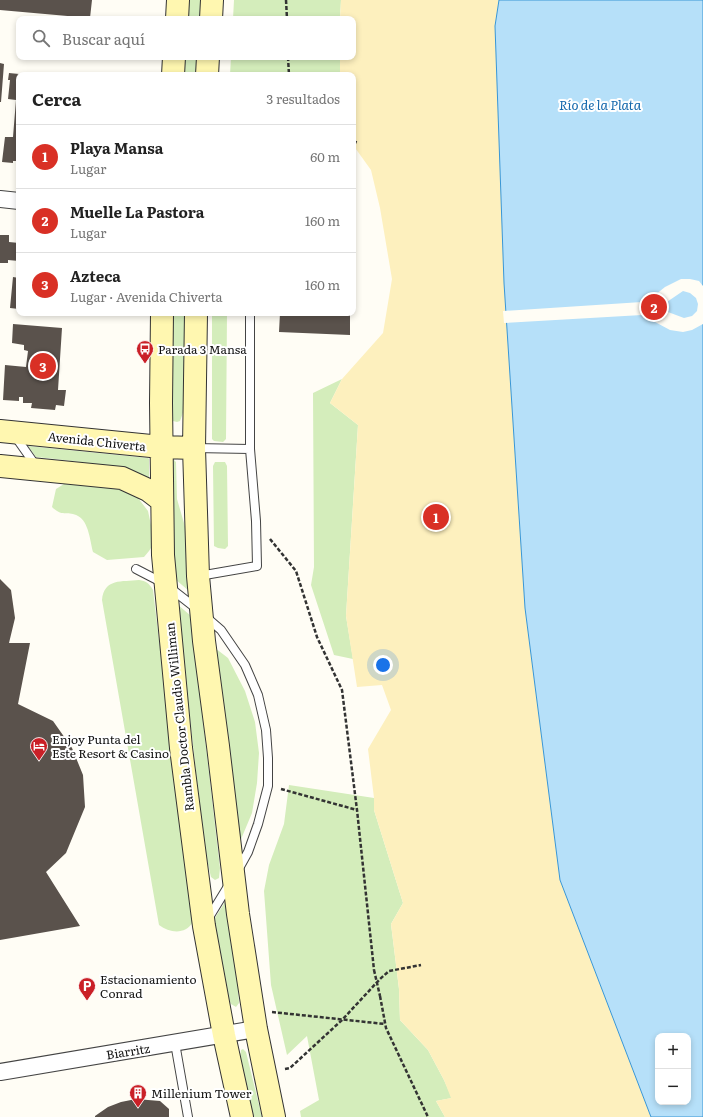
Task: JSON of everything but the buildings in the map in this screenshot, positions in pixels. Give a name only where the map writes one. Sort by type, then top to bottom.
[{"type":"main road","points":[[177,16],[178,0]]},
{"type":"main road","points":[[211,16],[212,0]]},
{"type":"main road","points":[[173,72],[174,60]]},
{"type":"main road","points":[[207,72],[208,60]]},
{"type":"main road","name":"Rambla Doctor Claudio Williman","points":[[162,316],[161,500],[165,584],[182,756],[204,926],[224,1035],[242,1117]]},
{"type":"main road","points":[[196,316],[194,448],[198,576],[238,914],[250,996],[274,1117]]},
{"type":"main road","name":"Avenida Chiverta","points":[[6,432],[161,447],[194,448]]},
{"type":"main road","points":[[0,466],[122,478],[148,490],[161,500]]},
{"type":"street","points":[[0,199],[16,201]]},
{"type":"street","name":"Biarritz","points":[[0,1072],[256,1029]]},
{"type":"lane","points":[[198,576],[257,566],[256,521],[250,449],[250,316]]},
{"type":"lane","points":[[6,432],[38,470]]},
{"type":"lane","points":[[194,448],[250,449]]},
{"type":"lane","points":[[136,569],[165,584],[221,630],[245,665],[258,695],[266,730],[268,786],[258,824],[248,852],[204,926]]},
{"type":"lane","points":[[175,1043],[188,1117]]},
{"type":"path","points":[[286,0],[287,16]]},
{"type":"path","points":[[288,60],[289,72]]},
{"type":"path","points":[[256,521],[296,571],[317,637],[342,690],[357,810],[374,970],[385,1024],[428,1117]]},
{"type":"path","points":[[268,786],[357,810]]},
{"type":"path","points":[[264,1072],[290,1068],[342,1020],[380,979],[389,972],[421,965]]},
{"type":"path","points":[[250,996],[267,996],[272,1012],[385,1024]]},
{"type":"green space","points":[[189,0],[202,0],[200,16],[187,16]]},
{"type":"green space","points":[[234,0],[341,0],[340,16],[233,16]]},
{"type":"green space","points":[[185,60],[198,60],[196,72],[183,72]]},
{"type":"green space","points":[[231,60],[340,60],[340,72],[230,72]]},
{"type":"green space","points":[[172,316],[186,316],[184,410],[180,421],[173,421],[171,408]]},
{"type":"green space","points":[[212,316],[227,316],[226,439],[223,442],[214,441],[212,439]]},
{"type":"green space","points":[[342,379],[330,403],[358,425],[346,616],[353,659],[334,655],[311,585],[314,567],[313,393]]},
{"type":"green space","points":[[28,446],[148,458],[149,478],[107,467],[36,457]]},
{"type":"green space","points":[[173,459],[176,462],[177,499],[186,530],[189,591],[175,579],[171,460]]},
{"type":"green space","points":[[215,462],[225,462],[227,466],[228,546],[225,549],[214,546],[213,466]]},
{"type":"green space","points":[[64,484],[121,489],[138,498],[148,511],[152,530],[153,545],[144,557],[107,560],[93,552],[87,527],[82,519],[74,514],[59,512],[52,507],[56,489]]},
{"type":"green space","points":[[139,580],[147,583],[153,590],[193,922],[182,931],[168,930],[159,925],[102,600],[103,593],[106,588],[115,582]]},
{"type":"green space","points":[[177,604],[191,616],[220,868],[219,878],[215,880],[211,877],[205,852]]},
{"type":"green space","points":[[215,648],[228,658],[245,691],[255,722],[259,753],[257,783],[252,813],[239,844]]},
{"type":"green space","points":[[289,785],[374,798],[374,810],[403,903],[391,924],[399,989],[400,1020],[428,1050],[444,1080],[452,1098],[436,1101],[445,1117],[301,1117],[300,1111],[319,1100],[307,1036],[287,1055],[271,985],[264,891],[269,865],[284,824]]},
{"type":"green space","points":[[225,902],[238,988],[239,1003],[236,1007],[231,1004],[225,992],[213,921]]},
{"type":"green space","points":[[243,1049],[246,1052],[262,1117],[250,1117],[239,1066],[241,1050]]},
{"type":"sand","points":[[341,0],[499,0],[495,26],[504,283],[525,608],[560,880],[651,1117],[445,1117],[436,1101],[451,1098],[444,1080],[428,1050],[400,1020],[399,989],[391,924],[403,903],[374,810],[368,749],[391,710],[382,685],[357,687],[346,616],[358,425],[330,403],[342,379],[383,333],[392,279],[380,208],[371,170],[356,149],[356,72],[340,72],[340,60],[356,60],[356,16],[340,16]]},
{"type":"water","name":"Río de la Plata","points":[[499,0],[703,0],[703,1117],[651,1117],[560,880],[525,608],[504,283],[495,26]]},
{"type":"pier","points":[[681,279],[699,281],[703,286],[703,324],[692,330],[683,332],[670,330],[642,315],[504,323],[503,311],[642,302],[655,295],[665,287]],"holes":[[[683,291],[690,293],[696,298],[698,304],[697,311],[692,316],[684,318],[660,309],[661,306]]]},
{"type":"place","name":"Muelle La Pastora","points":[[654,307]]},
{"type":"place","name":"Parada 3 Mansa","points":[[145,364]]},
{"type":"place","name":"Azteca","points":[[43,366]]},
{"type":"place","name":"Playa Mansa","points":[[436,517]]},
{"type":"place","name":"Enjoy Punta del Este Resort & Casino","points":[[39,761]]},
{"type":"place","name":"Estacionamiento Conrad","points":[[87,1001]]},
{"type":"place","name":"Millenium Tower","points":[[138,1108]]}]
